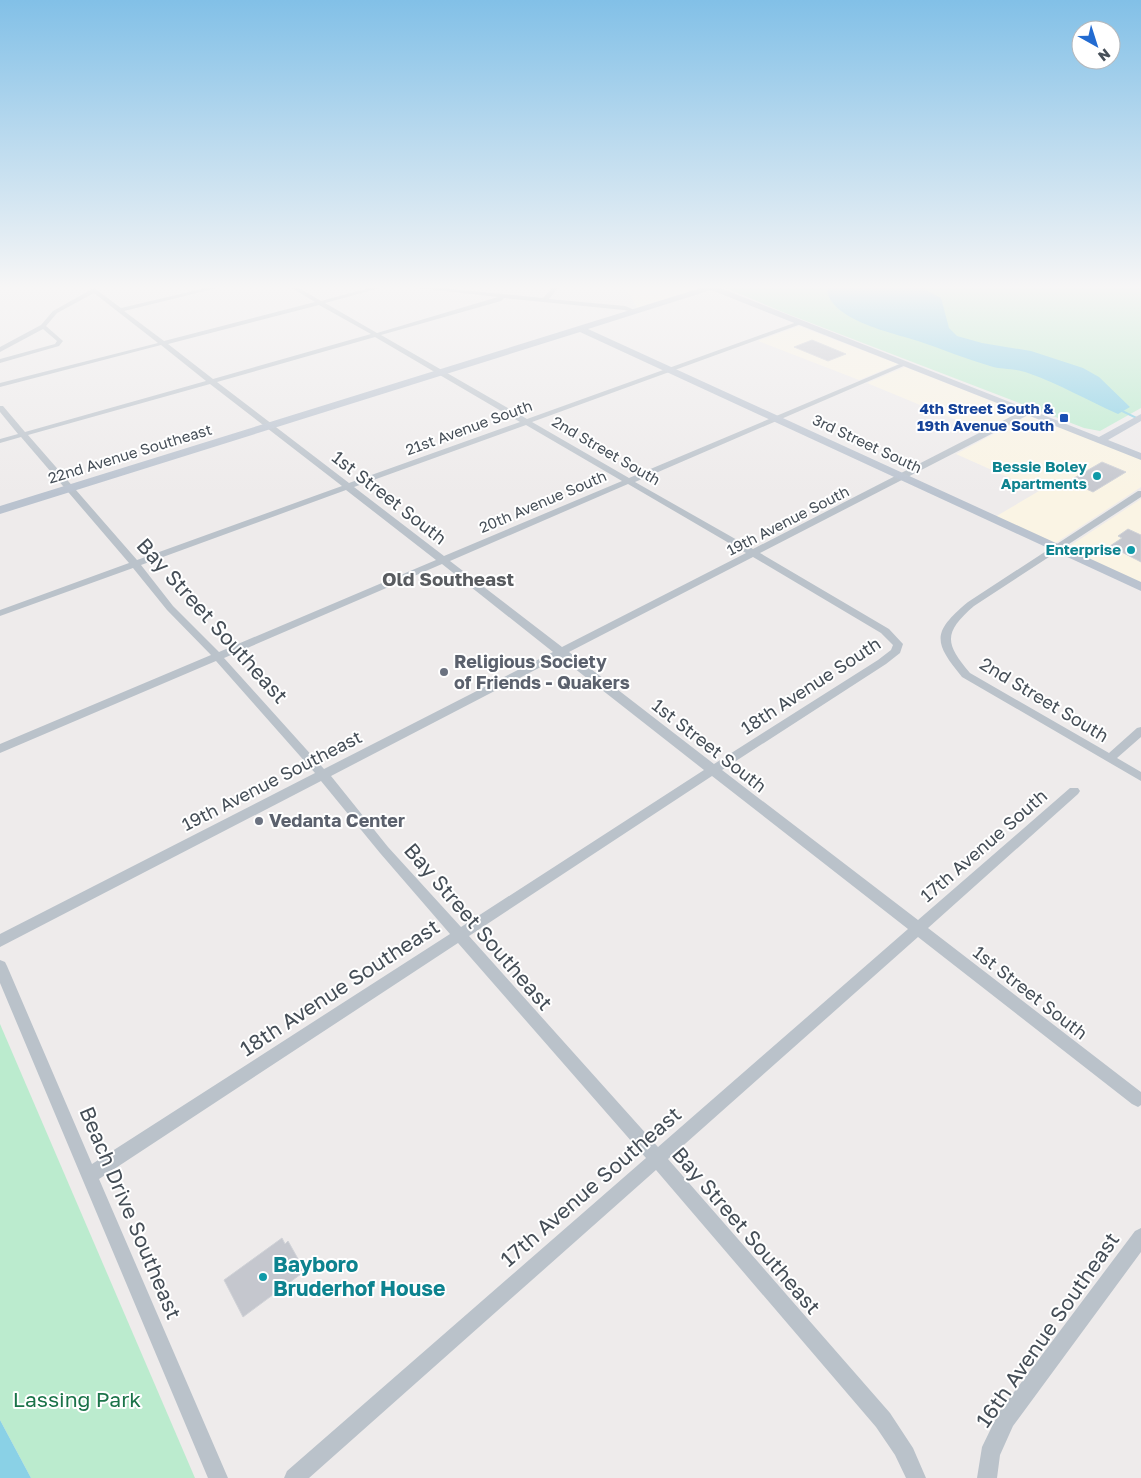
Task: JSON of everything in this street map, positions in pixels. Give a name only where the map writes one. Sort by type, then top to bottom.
[{"type":"street","points":[[0,361],[16,357]]},
{"type":"street","points":[[0,385],[109,357]]},
{"type":"street","name":"1st Street South","points":[[182,357],[268,427],[1138,1099]]},
{"type":"street","points":[[0,440],[296,357]]},
{"type":"street","name":"2nd Street South","points":[[415,357],[885,631],[898,644]]},
{"type":"street","name":"22nd Avenue Southeast","points":[[0,510],[490,357]]},
{"type":"street","name":"3rd Street South","points":[[642,357],[1141,588]]},
{"type":"street","name":"21st Avenue South","points":[[0,613],[707,357]]},
{"type":"street","points":[[886,357],[1141,457]]},
{"type":"street","name":"20th Avenue South","points":[[0,749],[904,364]]},
{"type":"street","name":"Bay Street Southeast","points":[[0,408],[135,564],[170,608],[217,656],[322,775],[384,850],[657,1158],[883,1420],[897,1438],[916,1478]]},
{"type":"street","name":"19th Avenue South","points":[[560,653],[1027,412]]},
{"type":"street","points":[[1101,440],[1141,417]]},
{"type":"street","points":[[1057,549],[1141,493]]},
{"type":"street","name":"2nd Street South","points":[[1057,549],[963,610],[947,627],[943,639],[952,659],[966,675],[1141,777]]},
{"type":"street","name":"18th Avenue South","points":[[712,770],[882,662],[896,651],[898,644]]},
{"type":"street","name":"19th Avenue Southeast","points":[[0,941],[560,653]]},
{"type":"street","points":[[1109,759],[1141,731]]},
{"type":"street","name":"18th Avenue Southeast","points":[[90,1175],[712,770]]},
{"type":"street","name":"17th Avenue South","points":[[917,928],[1074,791]]},
{"type":"street","name":"17th Avenue Southeast","points":[[294,1478],[917,928]]},
{"type":"street","name":"Beach Drive Southeast","points":[[0,966],[218,1478]]},
{"type":"street","name":"16th Avenue Southeast","points":[[987,1478],[987,1465],[994,1441],[1006,1419],[1141,1237]]},
{"type":"shaded area","points":[[799,357],[880,357],[898,364],[859,380]]},
{"type":"shaded area","points":[[905,367],[1020,412],[983,431],[867,383]]},
{"type":"shaded area","points":[[1029,415],[1141,459],[1141,487],[1054,544],[995,517],[1039,491],[956,454]]},
{"type":"shaded area","points":[[1141,499],[1141,584],[1065,549]]},
{"type":"green space","points":[[899,357],[1141,357],[1141,408],[1100,431],[1084,428]]},
{"type":"green space","name":"Lassing Park","points":[[0,1024],[195,1478],[31,1478],[0,1420]]},
{"type":"water","points":[[963,357],[1049,357],[1083,368],[1099,377],[1130,407],[1118,414],[1039,377],[1019,370],[999,368]]},
{"type":"water","points":[[0,1420],[31,1478],[0,1478]]},
{"type":"building","points":[[818,357],[838,357],[828,361]]},
{"type":"building","name":"Bessie Boley Apartments","points":[[1102,462],[1126,472],[1093,492],[1069,481]]},
{"type":"building","points":[[1128,529],[1141,535],[1141,562],[1110,546],[1122,538],[1118,536]]},
{"type":"building","name":"Bayboro Bruderhof House","points":[[282,1238],[285,1244],[288,1241],[302,1266],[301,1274],[243,1317],[224,1280]]},
{"type":"waterway","points":[[1118,409],[1141,420]]},
{"type":"place","name":"4th Street South & 19th Avenue South","points":[[1064,418]]},
{"type":"place","name":"Bessie Boley Apartments","points":[[1097,476]]},
{"type":"place","name":"Enterprise","points":[[1131,550]]},
{"type":"place","name":"Religious Society of Friends - Quakers","points":[[444,672]]},
{"type":"place","name":"Vedanta Center","points":[[259,821]]},
{"type":"place","name":"Bayboro Bruderhof House","points":[[263,1277]]},
{"type":"district","name":"Old Southeast","points":[[448,579]]}]
